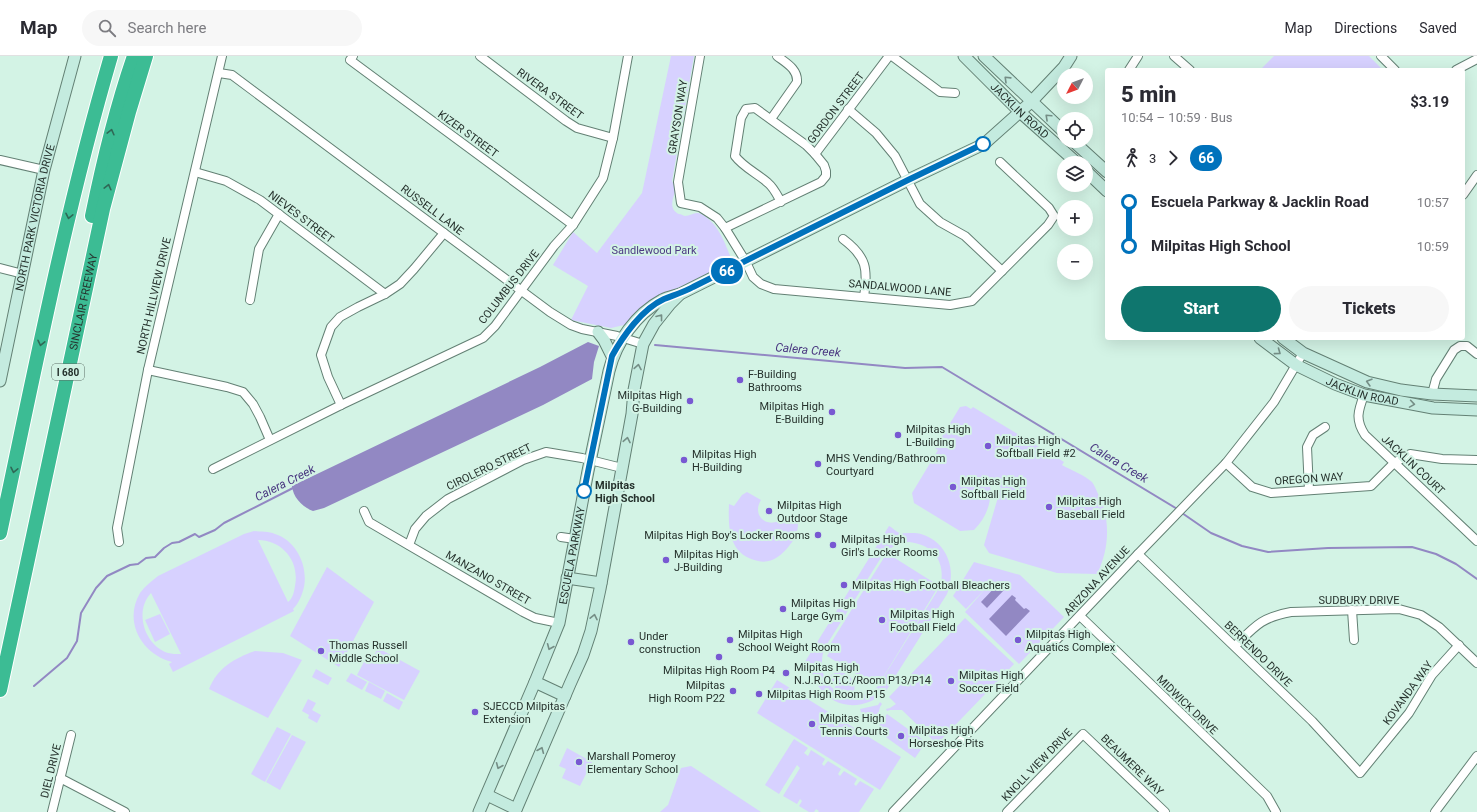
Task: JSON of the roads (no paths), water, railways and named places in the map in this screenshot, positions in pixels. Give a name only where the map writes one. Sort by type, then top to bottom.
[{"type":"highway","name":"I 680","points":[[0,533],[71,205],[88,134],[110,56]]},
{"type":"highway","name":"I 680","points":[[0,649],[100,178],[116,114],[134,56]]},
{"type":"highway","name":"SINCLAIR FREEWAY","points":[[0,690],[103,209],[128,112],[146,56]]},
{"type":"street","name":"NORTH PARK VICTORIA DRIVE","points":[[0,378],[24,274],[44,170],[75,56]]},
{"type":"street","name":"NORTH HILLVIEW DRIVE","points":[[119,542],[116,528],[148,370],[222,56]]},
{"type":"street","name":"RIVERA STREET","points":[[480,56],[572,125],[577,128],[613,138]]},
{"type":"street","name":"COLUMBUS DRIVE","points":[[212,469],[341,405],[483,338],[495,326],[554,246],[573,225],[603,178],[613,138],[628,56]]},
{"type":"street","name":"GRAYSON WAY","points":[[700,56],[678,182],[681,203],[700,207],[717,218],[725,228]]},
{"type":"street","points":[[771,119],[797,82],[798,78],[794,69],[777,56]]},
{"type":"street","points":[[891,56],[940,92],[955,92]]},
{"type":"street","name":"GORDON STREET","points":[[815,154],[848,109],[891,56]]},
{"type":"street","name":"JACKLIN ROAD","points":[[964,56],[1020,112],[1069,156]]},
{"type":"street","name":"JACKLIN ROAD","points":[[984,56],[1057,126]]},
{"type":"street","name":"ESCUELA PARKWAY","points":[[479,812],[536,682],[559,623],[612,356],[622,337],[643,314],[664,299],[680,294],[908,180],[984,144],[1031,102],[1072,56]]},
{"type":"street","points":[[1130,68],[1138,56]]},
{"type":"street","points":[[1174,56],[1188,68]]},
{"type":"street","points":[[1381,56],[1393,68]]},
{"type":"street","name":"KIZER STREET","points":[[352,58],[573,225]]},
{"type":"street","points":[[1460,68],[1477,59]]},
{"type":"street","name":"RUSSELL LANE","points":[[219,73],[232,75],[550,312],[571,325],[582,329],[622,337],[643,344]]},
{"type":"street","points":[[725,228],[781,202],[824,179],[826,171],[815,154],[806,145],[755,108],[746,109],[741,118],[735,156],[740,162],[769,184],[781,202]]},
{"type":"street","points":[[848,109],[876,133],[895,156],[920,204],[940,222],[965,236],[1002,271]]},
{"type":"street","points":[[1081,148],[1105,170]]},
{"type":"street","points":[[0,160],[44,170]]},
{"type":"street","name":"SANDALWOOD LANE","points":[[725,228],[746,262],[753,277],[757,281],[774,289],[950,305],[972,301],[1048,225],[1054,216],[1049,208],[1000,162]]},
{"type":"street","name":"NIEVES STREET","points":[[195,172],[226,180],[260,200],[384,294]]},
{"type":"street","points":[[1465,191],[1477,175]]},
{"type":"street","points":[[1093,178],[1105,189]]},
{"type":"street","points":[[250,300],[259,249],[279,214]]},
{"type":"street","points":[[341,405],[328,377],[321,354],[331,327],[340,317],[400,284],[444,233]]},
{"type":"street","points":[[843,239],[863,258],[866,269],[864,297]]},
{"type":"street","points":[[0,268],[24,274]]},
{"type":"street","name":"ESCUELA PARKWAY","points":[[516,810],[583,655],[591,631],[622,468],[643,344],[654,324],[680,294]]},
{"type":"street","points":[[598,332],[612,356]]},
{"type":"street","name":"JACKLIN ROAD","points":[[1263,340],[1296,365],[1335,384],[1364,395],[1433,408],[1477,410]]},
{"type":"street","name":"JACKLIN ROAD","points":[[1286,340],[1303,353],[1367,382],[1432,394],[1477,396]]},
{"type":"street","points":[[1432,394],[1436,379],[1454,350],[1460,346],[1468,346],[1477,354]]},
{"type":"street","name":"ARIZONA AVENUE","points":[[893,812],[1226,463],[1274,402],[1303,353]]},
{"type":"street","points":[[148,370],[227,387],[243,392],[253,404],[260,416],[270,440]]},
{"type":"street","name":"JACKLIN COURT","points":[[1364,395],[1360,406],[1358,420],[1360,428],[1365,435],[1477,541]]},
{"type":"street","points":[[1309,490],[1307,447],[1313,435],[1325,427]]},
{"type":"street","name":"CIROLERO STREET","points":[[409,545],[415,529],[426,516],[448,499],[523,460],[546,452],[582,458],[622,468]]},
{"type":"street","name":"OREGON WAY","points":[[1226,463],[1252,487],[1271,493],[1371,486],[1394,463],[1410,454],[1442,459],[1477,460]]},
{"type":"street","name":"MANZANO STREET","points":[[364,512],[369,522],[523,612],[535,618],[559,623]]},
{"type":"street","points":[[561,537],[575,539]]},
{"type":"street","name":"BERRENDO DRIVE","points":[[1138,554],[1312,721],[1360,773]]},
{"type":"street","points":[[567,578],[601,583]]},
{"type":"street","name":"SUDBURY DRIVE","points":[[1235,646],[1255,626],[1263,620],[1276,614],[1291,612],[1399,609],[1421,616],[1439,627],[1477,663]]},
{"type":"street","points":[[1352,610],[1354,640]]},
{"type":"street","name":"MIDWICK DRIVE","points":[[1080,616],[1267,796],[1276,812]]},
{"type":"street","name":"KOVANDA WAY","points":[[1360,773],[1409,713],[1432,675],[1459,645]]},
{"type":"street","points":[[536,682],[565,696]]},
{"type":"street","name":"KNOLL VIEW DRIVE","points":[[1007,812],[1083,734]]},
{"type":"street","name":"BEAUMERE WAY","points":[[1083,734],[1165,812]]},
{"type":"street","name":"DIEL DRIVE","points":[[52,812],[71,735]]},
{"type":"street","points":[[1435,812],[1477,756]]},
{"type":"street","points":[[60,778],[125,812]]},
{"type":"street","points":[[487,795],[516,810]]},
{"type":"waterway","name":"Calera Creek","points":[[655,345],[905,368],[942,367],[1179,510]]},
{"type":"waterway","name":"Calera Creek","points":[[34,686],[67,658],[77,641],[81,613],[96,588],[107,576],[130,565],[138,564],[146,558],[155,557],[164,548],[172,543],[179,542],[195,534],[199,537],[215,530],[224,523],[293,488]]},
{"type":"waterway","name":"Calera Creek","points":[[1182,513],[1211,533],[1242,546],[1268,552],[1328,548],[1412,547],[1436,554],[1456,564],[1477,579]]},
{"type":"place","name":"F-Building Bathrooms","points":[[740,380]]},
{"type":"place","name":"Milpitas High G-Building","points":[[690,401]]},
{"type":"place","name":"Milpitas High E-Building","points":[[832,412]]},
{"type":"place","name":"Milpitas High L-Building","points":[[898,435]]},
{"type":"place","name":"Milpitas High Softball Field #2","points":[[988,446]]},
{"type":"place","name":"Milpitas High H-Building","points":[[684,460]]},
{"type":"place","name":"MHS Vending/Bathroom Courtyard","points":[[818,464]]},
{"type":"place","name":"Milpitas High Softball Field","points":[[953,487]]},
{"type":"place","name":"Milpitas High School","points":[[584,491]]},
{"type":"place","name":"Milpitas High Baseball Field","points":[[1049,507]]},
{"type":"place","name":"Milpitas High Outdoor Stage","points":[[769,511]]},
{"type":"place","name":"Milpitas High Boy's Locker Rooms","points":[[818,535]]},
{"type":"place","name":"Milpitas High Girl's Locker Rooms","points":[[833,545]]},
{"type":"place","name":"Milpitas High J-Building","points":[[666,560]]},
{"type":"place","name":"Milpitas High Football Bleachers","points":[[844,585]]},
{"type":"place","name":"Milpitas High Large Gym","points":[[783,609]]},
{"type":"place","name":"Milpitas High Football Field","points":[[882,620]]},
{"type":"place","name":"Milpitas High School Weight Room","points":[[730,640]]},
{"type":"place","name":"Milpitas High Aquatics Complex","points":[[1018,640]]},
{"type":"place","name":"Under construction","points":[[631,642]]},
{"type":"place","name":"Thomas Russell Middle School","points":[[321,651]]},
{"type":"place","name":"Milpitas High Room P4","points":[[719,657]]},
{"type":"place","name":"Milpitas High N.J.R.O.T.C./Room P13/P14","points":[[786,673]]},
{"type":"place","name":"Milpitas High Soccer Field","points":[[951,681]]},
{"type":"place","name":"Milpitas High Room P22","points":[[733,691]]},
{"type":"place","name":"Milpitas High Room P15","points":[[759,694]]},
{"type":"place","name":"SJECCD Milpitas Extension","points":[[475,712]]},
{"type":"place","name":"Milpitas High Tennis Courts","points":[[812,724]]},
{"type":"place","name":"Milpitas High Horseshoe Pits","points":[[901,736]]},
{"type":"place","name":"Marshall Pomeroy Elementary School","points":[[579,762]]},
{"type":"park label","name":"Sandlewood Park","points":[[654,250]]}]
